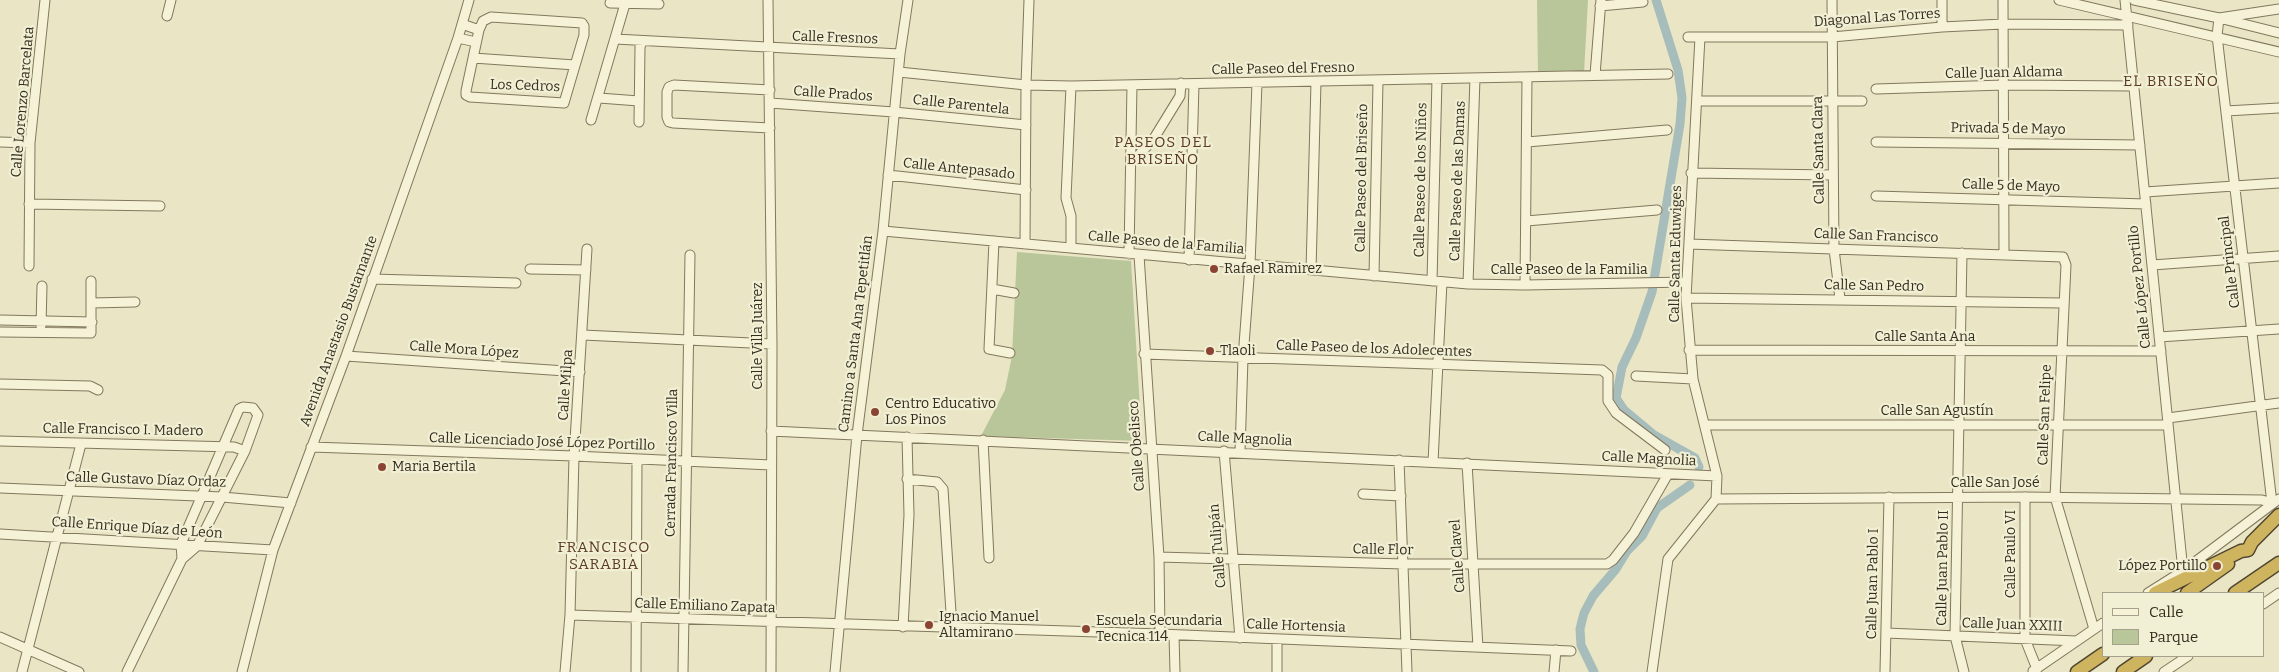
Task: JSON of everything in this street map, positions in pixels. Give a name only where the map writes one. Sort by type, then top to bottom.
[{"type":"highway","points":[[2248,550],[2252,542],[2279,515]]},
{"type":"highway","points":[[2189,592],[2279,529]]},
{"type":"highway","points":[[2156,592],[2241,551],[2248,550]]},
{"type":"highway","points":[[2236,592],[2279,563]]},
{"type":"highway","points":[[2265,573],[2279,572]]},
{"type":"highway","points":[[2077,672],[2102,655]]},
{"type":"highway","points":[[2123,672],[2145,657]]},
{"type":"street","name":"Calle Lorenzo Barcelata","points":[[28,266],[30,143],[46,0]]},
{"type":"street","points":[[167,16],[171,0]]},
{"type":"street","name":"Avenida Anastasio Bustamante","points":[[242,672],[273,550],[346,356],[458,38],[469,0]]},
{"type":"street","name":"Calle Villa Juárez","points":[[768,0],[772,344],[771,672]]},
{"type":"street","name":"Camino a Santa Ana Tepetitlán","points":[[835,672],[857,435],[883,231],[898,72],[908,0]]},
{"type":"street","points":[[1025,244],[1026,85],[1030,0]]},
{"type":"street","name":"Calle Santa Clara","points":[[1832,0],[1834,249],[1840,299]]},
{"type":"street","points":[[1942,0],[1942,27]]},
{"type":"street","points":[[2003,0],[2004,254]]},
{"type":"street","points":[[2059,0],[2127,21],[2217,36],[2279,52]]},
{"type":"street","name":"Calle López Portillo","points":[[2125,0],[2183,571]]},
{"type":"street","points":[[2134,0],[2173,4],[2279,33]]},
{"type":"street","points":[[2262,10],[2263,0]]},
{"type":"street","points":[[1595,75],[1600,3],[1644,2]]},
{"type":"street","points":[[610,3],[659,4]]},
{"type":"street","points":[[591,120],[625,4]]},
{"type":"street","points":[[2219,18],[2262,10],[2279,9]]},
{"type":"street","name":"Los Cedros","points":[[491,17],[582,23],[584,30],[566,101],[559,104],[470,97],[466,91],[479,30],[483,21],[491,17]]},
{"type":"street","name":"Calle Principal","points":[[2219,18],[2217,36],[2261,406],[2276,501]]},
{"type":"street","name":"Diagonal Las Torres","points":[[1688,37],[1832,37],[1942,27],[2127,21]]},
{"type":"street","points":[[462,24],[479,30]]},
{"type":"street","name":"Calle Santa Eduwiges","points":[[1700,37],[1686,298],[1693,379],[1717,476],[1716,499]]},
{"type":"street","points":[[458,38],[476,42]]},
{"type":"street","name":"Calle Fresnos","points":[[615,39],[769,49],[900,54]]},
{"type":"street","points":[[639,122],[640,47],[642,41]]},
{"type":"street","points":[[473,58],[575,64]]},
{"type":"street","name":"Calle Paseo del Fresno","points":[[898,72],[1026,85],[1071,86],[1668,74]]},
{"type":"street","points":[[1525,285],[1527,77]]},
{"type":"street","name":"Calle Paseo de las Damas","points":[[1468,284],[1475,78]]},
{"type":"street","name":"Calle Paseo de los Niños","points":[[1432,281],[1437,79]]},
{"type":"street","name":"Calle Paseo del Briseño","points":[[1374,276],[1378,80]]},
{"type":"street","points":[[1311,270],[1316,82]]},
{"type":"street","points":[[1240,452],[1257,83]]},
{"type":"street","points":[[1132,162],[1153,140],[1180,96],[1181,84]]},
{"type":"street","points":[[1189,260],[1194,84]]},
{"type":"street","points":[[770,90],[674,85],[669,87],[667,92],[667,117],[669,122],[673,124],[770,128]]},
{"type":"street","points":[[1129,254],[1132,85]]},
{"type":"street","points":[[1071,86],[1066,198],[1071,216],[1071,248]]},
{"type":"street","name":"Calle Juan Aldama","points":[[1876,90],[2004,86],[2134,86]]},
{"type":"street","points":[[599,98],[640,101]]},
{"type":"street","points":[[1697,101],[1862,101]]},
{"type":"street","name":"Calle Prados","points":[[770,103],[894,112]]},
{"type":"street","points":[[2226,111],[2279,108]]},
{"type":"street","name":"Calle Parentela","points":[[894,112],[1026,125]]},
{"type":"street","points":[[1527,142],[1668,130]]},
{"type":"street","points":[[0,142],[30,143]]},
{"type":"street","name":"Privada 5 de Mayo","points":[[1876,142],[2140,145]]},
{"type":"street","points":[[1692,172],[1833,175]]},
{"type":"street","name":"Calle Antepasado","points":[[888,175],[1026,190]]},
{"type":"street","points":[[2145,192],[2279,183]]},
{"type":"street","name":"Calle 5 de Mayo","points":[[1876,196],[2146,204]]},
{"type":"street","points":[[29,204],[160,206]]},
{"type":"street","points":[[1526,221],[1656,210]]},
{"type":"street","name":"Calle Paseo de la Familia","points":[[883,231],[1468,284],[1525,285],[1687,282]]},
{"type":"street","points":[[994,241],[989,349],[1010,353]]},
{"type":"street","name":"Calle San Francisco","points":[[1689,244],[2004,254],[2063,258]]},
{"type":"street","name":"Calle Milpa","points":[[566,672],[570,615],[574,456],[584,335],[587,249]]},
{"type":"street","name":"Calle Juan Pablo II","points":[[1962,253],[1955,636],[1964,672]]},
{"type":"street","name":"Cerrada Francisco Villa","points":[[683,672],[690,255]]},
{"type":"street","name":"Calle Obelisco","points":[[1139,255],[1144,354],[1159,557],[1160,634]]},
{"type":"street","points":[[2152,265],[2244,260],[2279,256]]},
{"type":"street","name":"Calle San Felipe","points":[[2063,258],[2066,265],[2063,302],[2060,425],[2055,497],[2094,629]]},
{"type":"street","points":[[530,269],[586,270]]},
{"type":"street","points":[[372,279],[516,283]]},
{"type":"street","points":[[0,332],[91,333],[91,281]]},
{"type":"street","points":[[1433,462],[1442,282]]},
{"type":"street","points":[[41,333],[42,286]]},
{"type":"street","points":[[992,289],[1014,293]]},
{"type":"street","name":"Calle San Pedro","points":[[1686,298],[2063,302]]},
{"type":"street","points":[[91,303],[135,302]]},
{"type":"street","points":[[0,320],[92,322]]},
{"type":"street","points":[[2159,337],[2279,329]]},
{"type":"street","points":[[584,335],[772,344]]},
{"type":"street","name":"Calle Santa Ana","points":[[1689,350],[2161,351]]},
{"type":"street","name":"Calle Paseo de los Adolecentes","points":[[1144,354],[1438,366],[1602,370],[1608,375],[1608,402],[1616,413],[1665,450]]},
{"type":"street","name":"Calle Mora López","points":[[346,356],[580,372]]},
{"type":"street","points":[[1636,376],[1693,379]]},
{"type":"street","points":[[0,384],[90,386],[98,390]]},
{"type":"street","name":"Calle San Agustín","points":[[1705,425],[2060,425],[2168,421],[2279,403]]},
{"type":"street","points":[[127,672],[182,560],[197,546],[245,451],[258,414],[252,408],[243,407],[239,409],[181,544],[182,560]]},
{"type":"street","name":"Calle Magnolia","points":[[771,431],[1224,451],[1717,476]]},
{"type":"street","points":[[902,626],[909,515],[907,437]]},
{"type":"street","points":[[983,440],[989,558]]},
{"type":"street","name":"Calle Francisco I. Madero","points":[[0,441],[234,447],[245,451]]},
{"type":"street","points":[[22,672],[81,444]]},
{"type":"street","name":"Calle Licenciado José López Portillo","points":[[311,447],[771,465]]},
{"type":"street","name":"Calle Tulipán","points":[[1224,451],[1240,638]]},
{"type":"street","points":[[636,672],[637,459]]},
{"type":"street","points":[[1399,460],[1407,672]]},
{"type":"street","name":"Calle Clavel","points":[[1467,463],[1478,647]]},
{"type":"street","name":"Calle Flor","points":[[1159,557],[1404,564],[1607,564],[1613,560],[1634,533],[1668,474]]},
{"type":"street","points":[[907,479],[937,482],[943,489],[952,628]]},
{"type":"street","name":"Calle Gustavo Díaz Ordaz","points":[[0,488],[222,497],[291,503]]},
{"type":"street","points":[[1363,494],[1401,496]]},
{"type":"street","name":"Calle Juan Pablo I","points":[[1884,672],[1889,497]]},
{"type":"street","name":"Calle Paulo VI","points":[[2025,497],[2025,639],[2034,670]]},
{"type":"street","name":"Calle San José","points":[[1716,499],[2055,497],[2276,501]]},
{"type":"street","points":[[1652,672],[1668,559],[1716,499]]},
{"type":"street","points":[[2150,592],[2183,571],[2276,501]]},
{"type":"street","name":"Calle Enrique Díaz de León","points":[[0,534],[273,550]]},
{"type":"street","points":[[2264,603],[2279,593]]},
{"type":"street","name":"Calle Emiliano Zapata","points":[[570,615],[840,624]]},
{"type":"street","name":"Calle Hortensia","points":[[840,624],[1160,634],[1571,651]]},
{"type":"street","points":[[2034,670],[2102,624]]},
{"type":"street","name":"Calle Juan XXIII","points":[[1886,633],[2077,641]]},
{"type":"street","points":[[1174,636],[1175,672]]},
{"type":"street","points":[[0,637],[79,672]]},
{"type":"street","points":[[1276,672],[1277,639]]},
{"type":"street","points":[[1554,672],[1556,650]]},
{"type":"street","points":[[2164,672],[2186,657]]},
{"type":"green space","points":[[1537,0],[1588,0],[1584,73],[1538,74]]},
{"type":"green space","points":[[1017,252],[1131,261],[1142,441],[981,436],[1005,390],[1012,356]]},
{"type":"waterway","points":[[1656,0],[1678,70],[1682,98],[1680,124],[1652,292],[1636,338],[1622,367],[1616,398],[1624,410],[1654,435],[1695,458],[1699,467]]},
{"type":"waterway","points":[[1594,672],[1581,645],[1580,629],[1584,613],[1593,596],[1616,569],[1627,551],[1642,536],[1657,508],[1690,485]]},
{"type":"place","name":"Rafael Ramirez","points":[[1214,269]]},
{"type":"place","name":"Tlaoli","points":[[1210,351]]},
{"type":"place","name":"Centro Educativo Los Pinos","points":[[875,412]]},
{"type":"place","name":"Maria Bertila","points":[[382,467]]},
{"type":"place","name":"López Portillo","points":[[2217,566]]},
{"type":"place","name":"Ignacio Manuel Altamirano","points":[[929,625]]},
{"type":"place","name":"Escuela Secundaria Tecnica 114","points":[[1086,629]]},
{"type":"district","name":"EL BRISEÑO","points":[[2171,82]]},
{"type":"district","name":"PASEOS DEL BRISEÑO","points":[[1163,152]]},
{"type":"district","name":"FRANCISCO SARABIA","points":[[604,556]]}]
